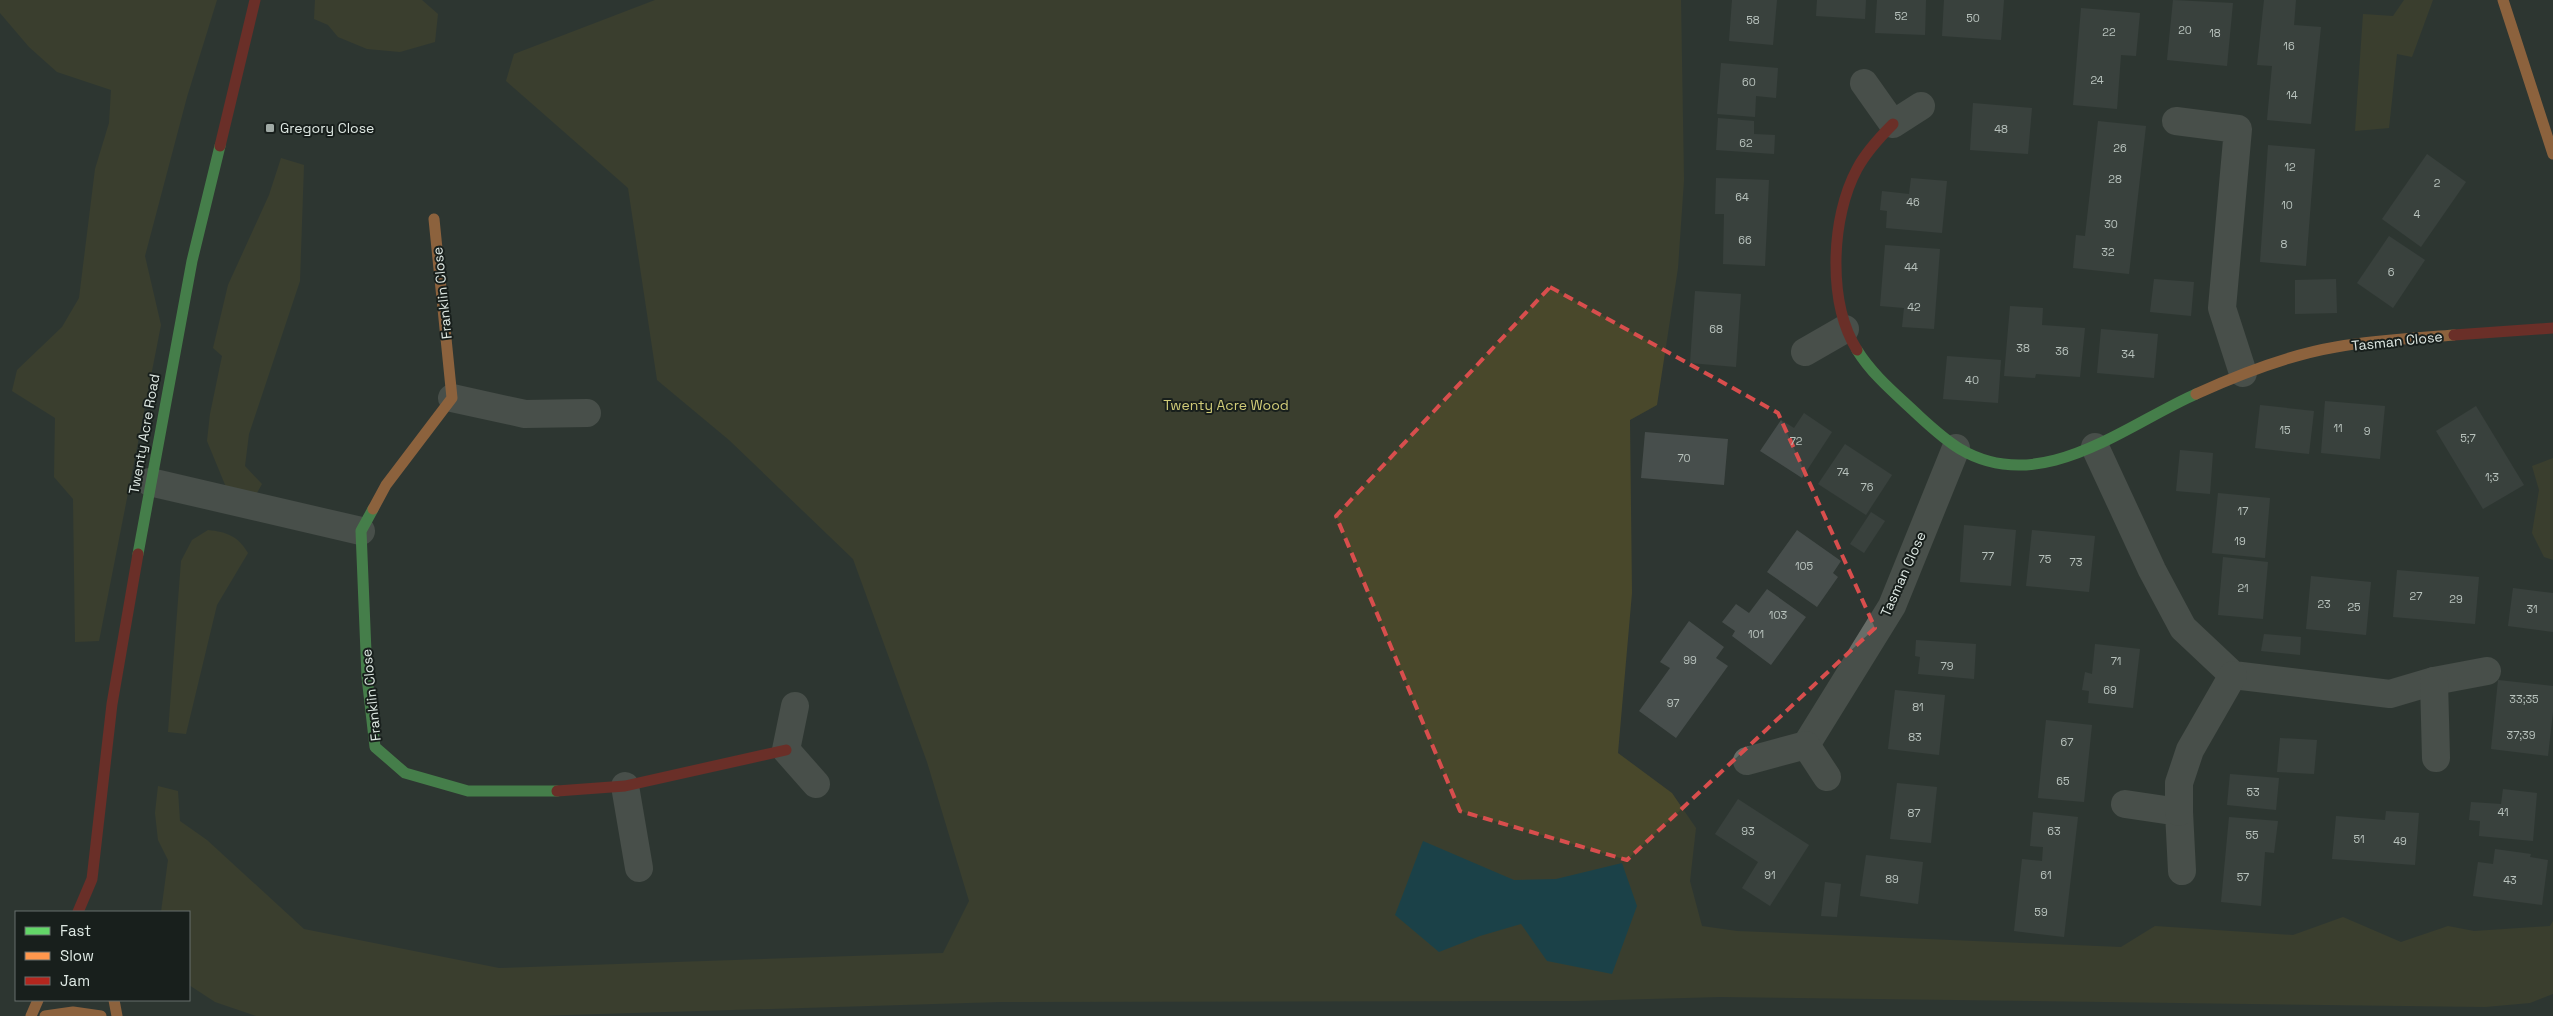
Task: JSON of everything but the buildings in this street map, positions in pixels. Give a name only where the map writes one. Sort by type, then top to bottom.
[{"type":"street","name":"Twenty Acre Road","points":[[78,911],[92,879],[112,704],[150,482],[192,260],[255,0]]},
{"type":"street","points":[[2503,0],[2553,154]]},
{"type":"street","points":[[1864,83],[1893,124]]},
{"type":"street","name":"Tasman Close","points":[[1921,106],[1893,124],[1868,151],[1851,180],[1841,213],[1836,245],[1836,282],[1844,329],[1867,365],[1905,403],[1956,448],[1980,459],[2012,465],[2044,465],[2095,447],[2168,406],[2244,373],[2335,347],[2553,328]]},
{"type":"street","points":[[2176,121],[2238,129],[2222,308],[2244,373]]},
{"type":"street","name":"Franklin Close","points":[[434,219],[452,398]]},
{"type":"street","points":[[1805,352],[1844,329]]},
{"type":"street","points":[[150,482],[361,532],[386,485],[452,398],[526,414],[588,413]]},
{"type":"street","points":[[2095,447],[2152,570],[2183,628],[2233,675],[2390,694],[2434,681],[2487,671]]},
{"type":"street","name":"Tasman Close","points":[[1806,744],[1892,606],[1956,448]]},
{"type":"street","name":"Franklin Close","points":[[361,532],[367,677],[375,747],[405,773],[468,791],[536,792],[624,786],[786,750]]},
{"type":"street","points":[[2182,871],[2179,783],[2190,750],[2233,675]]},
{"type":"street","points":[[2434,681],[2436,758]]},
{"type":"street","points":[[795,706],[786,750],[816,784]]},
{"type":"street","points":[[1747,761],[1806,744],[1827,777]]},
{"type":"street","points":[[624,786],[639,868]]},
{"type":"street","points":[[2124,804],[2179,812]]},
{"type":"street","name":"Twenty Acre Road","points":[[92,879],[97,904]]},
{"type":"street","points":[[31,1016],[38,1001]]},
{"type":"street","points":[[114,1001],[117,1016]]},
{"type":"street","points":[[46,1016],[63,1011],[83,1011],[101,1016]]},
{"type":"highlighted area","points":[[1550,287],[1778,413],[1875,628],[1627,860],[1460,811],[1336,516]]},
{"type":"green space","points":[[0,0],[217,0],[187,97],[145,256],[161,325],[99,641],[75,642],[73,499],[54,477],[55,418],[12,391],[17,370],[62,327],[79,298],[95,169],[109,123],[111,90],[57,72],[29,47],[0,13]]},
{"type":"green space","points":[[315,0],[422,0],[438,14],[435,42],[400,52],[367,49],[338,37],[328,25],[314,19]]},
{"type":"green space","name":"Twenty Acre Wood","points":[[655,0],[1681,0],[1684,180],[1678,268],[1657,405],[1630,420],[1632,593],[1618,753],[1672,793],[1696,828],[1690,881],[1702,926],[1737,931],[2121,947],[2155,926],[2293,935],[2343,917],[2401,942],[2448,926],[2474,931],[2550,926],[2553,921],[2553,994],[2530,1003],[2485,1007],[1720,997],[1576,1001],[1000,1002],[535,1016],[256,1016],[215,1002],[190,986],[190,911],[161,911],[168,860],[158,840],[155,813],[158,786],[178,791],[180,821],[207,840],[304,929],[499,968],[943,953],[969,901],[927,762],[853,559],[729,440],[657,380],[628,188],[506,81],[514,54]]},
{"type":"green space","points":[[2404,0],[2433,0],[2412,57],[2397,54],[2389,128],[2355,131],[2363,14],[2393,16]]},
{"type":"green space","points":[[281,158],[304,165],[300,281],[249,434],[245,466],[262,484],[253,500],[228,492],[207,441],[210,414],[222,356],[213,348],[228,285],[269,195]]},
{"type":"green space","points":[[2553,458],[2553,560],[2544,557],[2532,533],[2539,490],[2532,466]]},
{"type":"green space","points":[[208,530],[231,536],[248,553],[217,605],[186,734],[168,732],[181,561],[192,540]]},
{"type":"water","points":[[1423,841],[1514,880],[1556,879],[1622,863],[1637,906],[1612,974],[1547,961],[1521,924],[1480,936],[1439,952],[1395,915]]},
{"type":"traffic: fast","points":[[138,554],[192,261],[220,146]]},
{"type":"traffic: fast","points":[[1857,350],[1886,385],[1939,434],[1960,449],[1990,462],[2021,465],[2051,461],[2081,452],[2196,394]]},
{"type":"traffic: fast","points":[[373,509],[361,531],[367,677],[375,747],[405,773],[468,791],[557,791]]},
{"type":"traffic: slow","points":[[2503,0],[2553,154]]},
{"type":"traffic: slow","points":[[373,509],[386,485],[452,398],[434,219]]},
{"type":"traffic: slow","points":[[2196,394],[2264,366],[2318,350],[2395,339],[2454,335]]},
{"type":"traffic: slow","points":[[31,1016],[38,1001]]},
{"type":"traffic: slow","points":[[114,1001],[117,1016]]},
{"type":"traffic: slow","points":[[45,1016],[73,1012],[101,1016]]},
{"type":"traffic: jam","points":[[220,146],[255,0]]},
{"type":"traffic: jam","points":[[1857,350],[1847,330],[1837,284],[1838,235],[1848,189],[1857,169],[1873,145],[1893,124]]},
{"type":"traffic: jam","points":[[2454,335],[2553,328]]},
{"type":"traffic: jam","points":[[78,911],[92,879],[112,704],[138,554]]},
{"type":"traffic: jam","points":[[557,791],[625,786],[786,750]]},
{"type":"place","name":"Gregory Close","points":[[270,128]]}]
